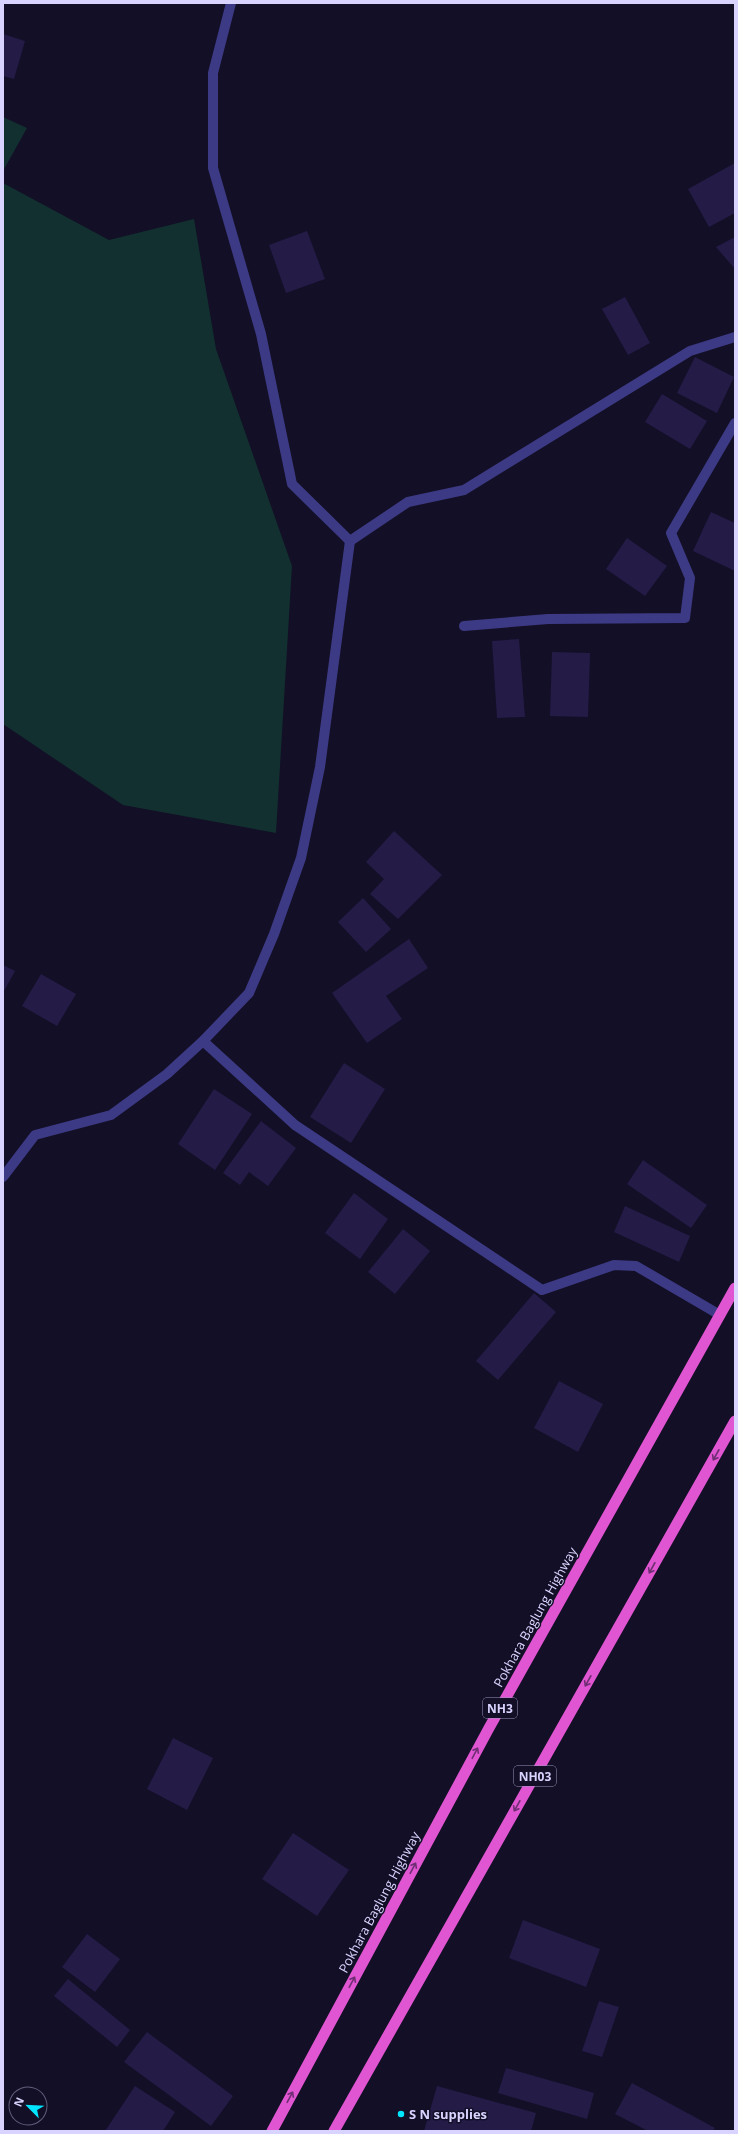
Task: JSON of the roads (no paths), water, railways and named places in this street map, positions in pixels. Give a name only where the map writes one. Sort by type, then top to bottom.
[{"type":"highway","name":"Pokhara Baglung Highway","points":[[272,2131],[489,1728],[735,1288]]},
{"type":"highway","name":"NH03","points":[[334,2131],[735,1421]]},
{"type":"street","points":[[231,3],[213,73],[213,168],[261,334],[292,484],[350,541]]},
{"type":"street","points":[[3,1177],[35,1135],[110,1115],[167,1074],[203,1041],[248,993],[274,934],[301,858],[320,767],[350,541],[408,502],[464,490],[690,351],[735,337]]},
{"type":"street","points":[[464,626],[548,619],[685,618],[690,578],[671,534],[735,423]]},
{"type":"street","points":[[203,1041],[295,1125],[542,1290],[614,1265],[636,1266],[720,1315]]},
{"type":"place","name":"S N supplies","points":[[401,2114]]}]
